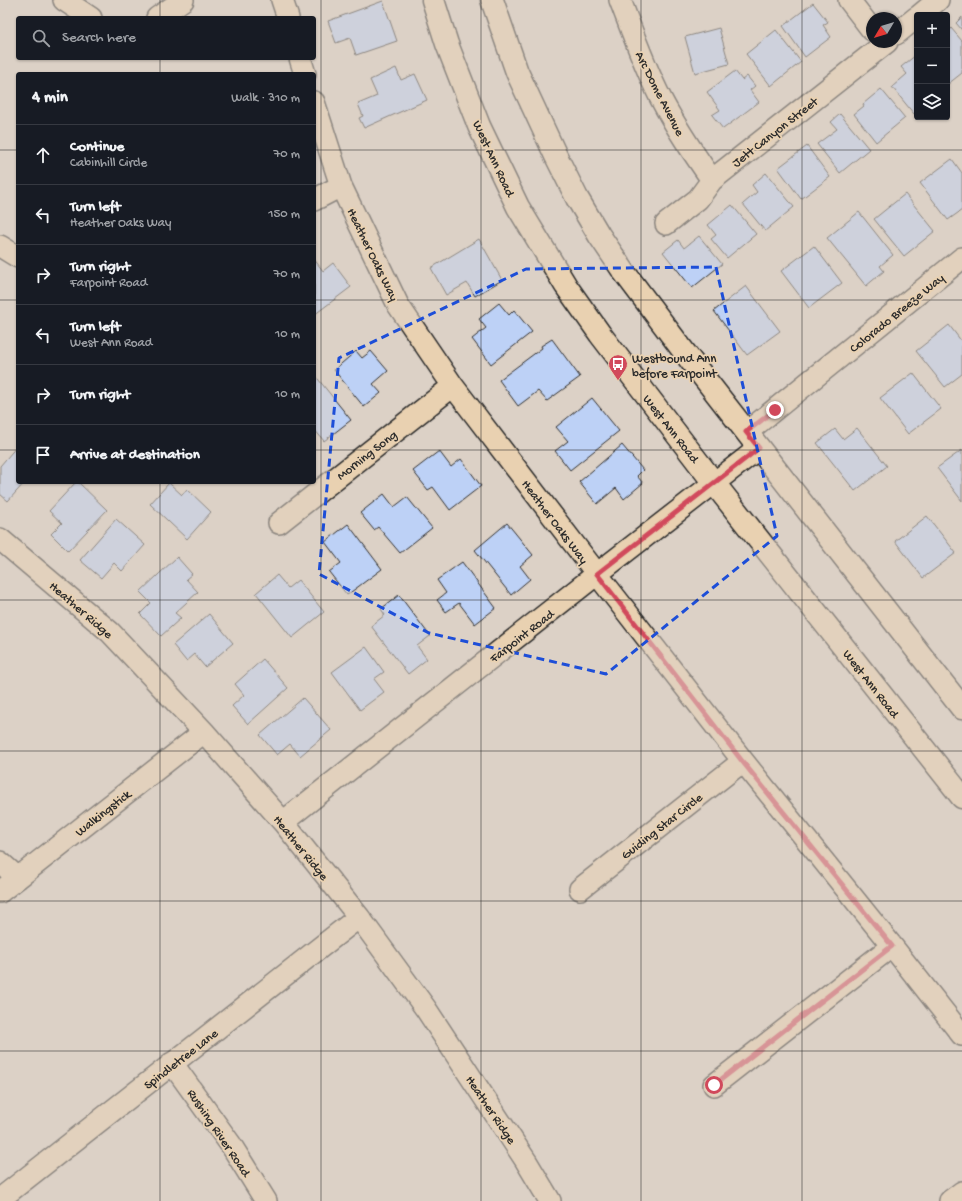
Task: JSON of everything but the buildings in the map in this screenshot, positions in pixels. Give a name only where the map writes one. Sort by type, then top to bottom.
[{"type":"main road","name":"West Ann Road","points":[[433,0],[447,44],[479,126],[515,200],[540,245],[566,286],[600,334],[714,483],[962,797]]},
{"type":"main road","points":[[492,0],[517,72],[536,114],[577,198],[599,235],[624,272],[962,708]]},
{"type":"street","points":[[64,0],[88,16]]},
{"type":"street","points":[[160,16],[183,0]]},
{"type":"street","points":[[282,0],[287,16]]},
{"type":"street","name":"Arc Dome Avenue","points":[[620,0],[639,51],[661,99],[689,147],[712,180]]},
{"type":"street","points":[[849,0],[866,19]]},
{"type":"street","points":[[924,12],[938,0]]},
{"type":"street","name":"Jett Canyon Street","points":[[902,27],[914,19]]},
{"type":"street","name":"Jett Canyon Street","points":[[666,224],[698,199],[712,180],[873,48]]},
{"type":"street","points":[[301,60],[304,72]]},
{"type":"street","name":"Heather Oaks Way","points":[[316,108],[341,186],[398,305],[453,386],[742,761],[962,1035]]},
{"type":"street","points":[[316,199],[341,186]]},
{"type":"street","points":[[0,246],[16,256]]},
{"type":"street","name":"Colorado Breeze Way","points":[[753,440],[831,365],[962,258]]},
{"type":"street","name":"Morning Song","points":[[279,523],[453,386]]},
{"type":"street","name":"Farpoint Road","points":[[284,822],[714,483],[753,440]]},
{"type":"street","name":"Heather Ridge","points":[[0,539],[110,632],[204,732],[284,822],[359,917],[426,1009],[526,1161],[550,1201]]},
{"type":"street","name":"Walkingstick","points":[[0,892],[204,732]]},
{"type":"street","name":"Guiding Star Circle","points":[[580,889],[742,761]]},
{"type":"street","points":[[0,862],[18,878]]},
{"type":"street","name":"Spindletree Lane","points":[[0,1199],[359,917]]},
{"type":"street","points":[[714,1085],[892,946]]},
{"type":"street","name":"Rushing River Road","points":[[172,1063],[231,1145],[266,1201]]},
{"type":"street","points":[[950,1201],[962,1192]]},
{"type":"highlighted area","points":[[716,267],[777,536],[606,674],[429,633],[319,574],[339,358],[526,269]]},
{"type":"place","name":"Westbound Ann before Farpoint","points":[[618,381]]},
{"type":"route","points":[[714,1085],[892,946],[742,761],[597,574],[759,448],[746,432],[775,410]]}]
